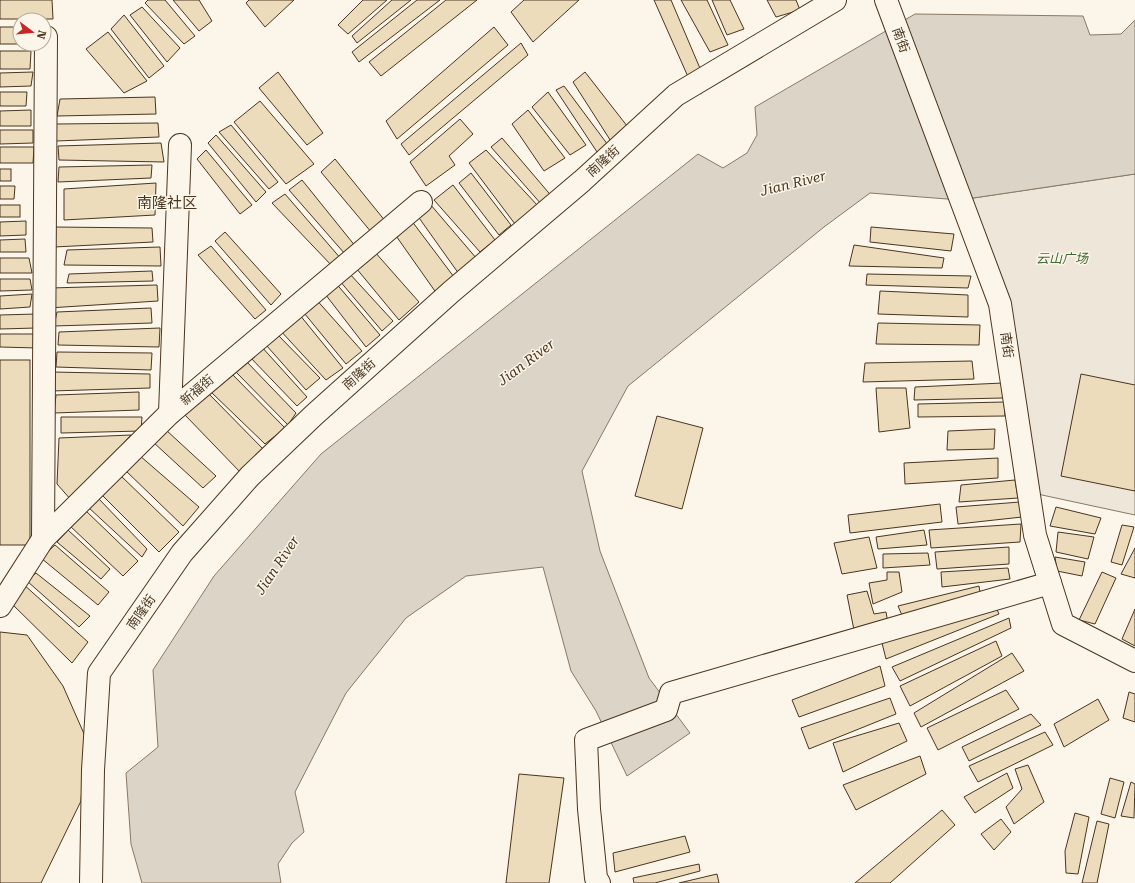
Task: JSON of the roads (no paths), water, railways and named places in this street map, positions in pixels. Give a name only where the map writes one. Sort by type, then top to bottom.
[{"type":"street","name":"南隆街","points":[[92,883],[93,770],[99,673],[182,553],[250,476],[314,415],[452,292],[582,181],[676,95],[836,0]]},
{"type":"street","name":"南街","points":[[886,0],[1000,304],[1035,535],[1063,624],[1135,661]]},
{"type":"street","points":[[43,539],[46,52]]},
{"type":"street","points":[[170,413],[180,145]]},
{"type":"street","name":"新福街","points":[[0,606],[43,539],[170,413],[421,202]]},
{"type":"street","points":[[599,883],[596,878],[589,809],[586,740],[666,710],[671,694],[1050,583]]},
{"type":"water","name":"Jian River","points":[[915,14],[1083,16],[1090,35],[1121,34],[1135,20],[1135,174],[960,200],[870,193],[824,227],[628,386],[582,471],[600,551],[649,678],[690,733],[627,776],[596,711],[571,671],[543,567],[466,576],[406,618],[346,693],[295,792],[304,832],[292,843],[278,864],[281,883],[142,883],[131,844],[126,773],[158,747],[153,670],[214,576],[321,454],[698,154],[723,168],[747,153],[757,135],[755,107]]},
{"type":"district","name":"南隆社区","points":[[167,203]]},
{"type":"park label","name":"云山广场","points":[[1062,258]]}]
